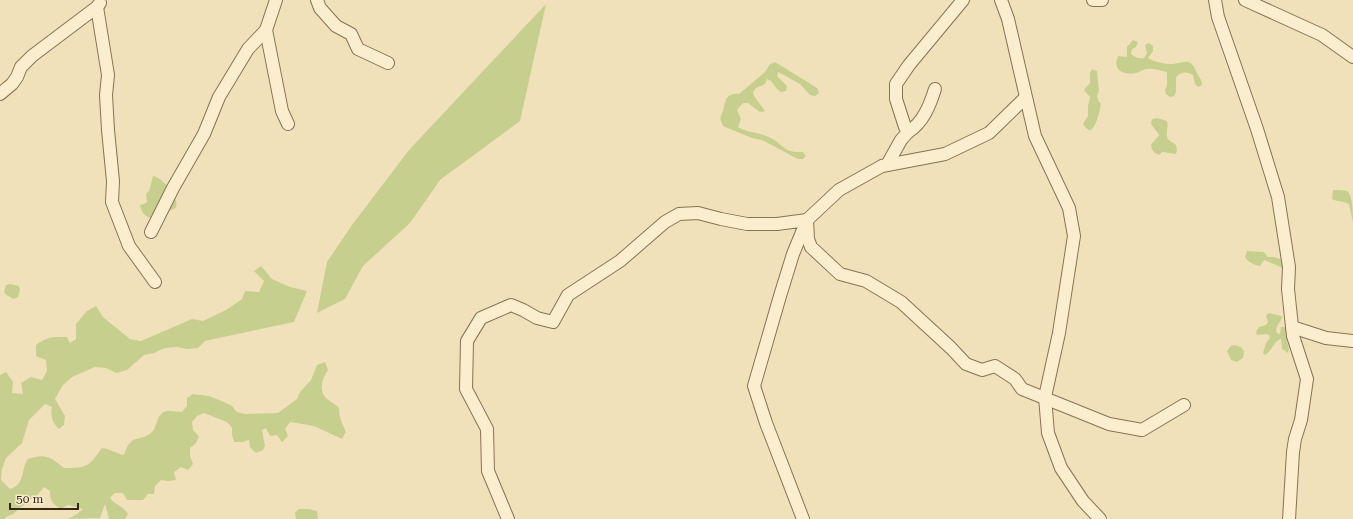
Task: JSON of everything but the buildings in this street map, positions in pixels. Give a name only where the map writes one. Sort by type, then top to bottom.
[{"type":"street","points":[[151,232],[204,134],[219,98],[248,49],[266,30],[276,0]]},
{"type":"street","points":[[317,0],[320,8],[336,26],[351,34],[358,48],[388,63]]},
{"type":"street","points":[[908,132],[896,99],[896,84],[909,64],[963,0]]},
{"type":"street","points":[[1001,0],[1008,19],[1035,136],[1069,208],[1074,236],[1059,333],[1045,397],[1048,433],[1061,468],[1083,501],[1100,519]]},
{"type":"street","points":[[1093,0],[1102,0]]},
{"type":"street","points":[[1215,0],[1218,17],[1257,129],[1278,197],[1289,267],[1288,289],[1293,336],[1307,379],[1301,420],[1295,439],[1293,452],[1289,519]]},
{"type":"street","points":[[1245,0],[1322,36],[1353,57]]},
{"type":"street","points":[[0,94],[12,84],[21,67],[32,56],[99,3]]},
{"type":"street","points":[[99,3],[108,75],[106,95],[113,181],[112,202],[129,246],[155,282]]},
{"type":"street","points":[[266,30],[282,111],[288,124]]},
{"type":"street","points":[[887,165],[901,140],[908,132],[915,128],[930,104],[935,89]]},
{"type":"street","points":[[803,519],[766,423],[754,386],[791,261],[807,220],[839,190],[882,166],[945,154],[989,133],[1025,98]]},
{"type":"street","points":[[508,519],[488,471],[487,429],[466,389],[467,341],[481,318],[511,305],[537,318],[553,322],[568,295],[620,261],[665,222],[679,214],[698,213],[747,224],[776,224],[807,220]]},
{"type":"street","points":[[807,220],[808,239],[811,247],[840,274],[866,281],[901,302],[952,348],[966,364],[982,370],[995,366],[1015,379],[1022,389],[1109,424],[1142,430],[1184,405]]},
{"type":"street","points":[[1292,327],[1326,338],[1353,341]]},
{"type":"green space","points":[[546,4],[520,121],[440,180],[410,223],[363,266],[345,299],[317,313],[327,262],[352,225],[409,150]]},
{"type":"green space","points":[[1133,40],[1138,42],[1136,47],[1132,49],[1131,54],[1134,56],[1144,58],[1147,53],[1145,45],[1149,43],[1153,46],[1153,51],[1148,58],[1156,62],[1167,64],[1189,62],[1194,67],[1201,79],[1202,85],[1198,87],[1195,84],[1193,75],[1182,73],[1176,77],[1176,92],[1174,96],[1170,97],[1166,94],[1165,90],[1167,85],[1167,72],[1155,69],[1145,69],[1131,74],[1123,72],[1116,65],[1118,56],[1127,57],[1127,47]]},
{"type":"green space","points":[[775,62],[814,86],[818,89],[819,93],[815,96],[810,95],[800,84],[778,72],[777,76],[787,86],[786,91],[781,92],[771,81],[767,79],[765,84],[756,88],[753,92],[754,96],[765,111],[760,112],[748,103],[743,103],[737,110],[741,119],[738,127],[769,137],[787,150],[803,152],[806,156],[803,159],[798,159],[762,140],[752,138],[723,126],[721,120],[728,97],[732,94],[739,94],[765,72],[770,64]]},
{"type":"green space","points":[[1092,69],[1097,71],[1099,91],[1097,96],[1101,104],[1096,122],[1090,131],[1083,124],[1088,116],[1090,97],[1084,90],[1090,83],[1090,73]]},
{"type":"green space","points":[[1157,118],[1167,121],[1167,137],[1176,145],[1176,154],[1162,152],[1159,155],[1153,150],[1151,145],[1159,135],[1151,124],[1152,119]]},
{"type":"green space","points":[[153,176],[166,184],[176,199],[177,204],[176,208],[169,211],[165,209],[152,218],[147,217],[144,214],[140,205],[147,202],[146,194],[149,191]]},
{"type":"green space","points":[[1333,190],[1342,190],[1349,193],[1352,206],[1353,223],[1349,204],[1332,199]]},
{"type":"green space","points":[[1247,251],[1264,252],[1268,257],[1283,258],[1284,269],[1264,260],[1260,266],[1253,264],[1245,257]]},
{"type":"green space","points":[[261,266],[272,279],[290,287],[307,291],[294,322],[205,341],[198,348],[165,348],[154,353],[144,355],[127,370],[116,373],[106,368],[95,367],[72,377],[63,385],[55,399],[65,416],[64,425],[59,429],[57,427],[52,419],[52,407],[45,404],[29,420],[22,443],[6,458],[2,469],[1,480],[10,489],[15,487],[21,480],[28,459],[34,457],[48,457],[64,468],[78,468],[90,463],[102,448],[124,455],[133,440],[152,432],[160,415],[166,411],[182,412],[187,406],[187,398],[193,394],[209,396],[232,406],[237,412],[245,414],[278,413],[297,399],[300,392],[311,380],[317,365],[325,362],[328,370],[324,377],[322,389],[324,396],[339,408],[340,419],[346,432],[342,439],[314,426],[290,422],[285,429],[288,436],[282,442],[277,435],[270,436],[266,428],[262,430],[265,446],[263,450],[256,453],[250,447],[249,440],[234,442],[232,428],[227,422],[204,413],[197,416],[192,422],[193,430],[199,436],[196,443],[190,448],[190,456],[193,464],[188,470],[181,467],[174,472],[176,480],[161,480],[155,486],[154,494],[148,494],[143,500],[127,500],[123,493],[115,493],[110,498],[128,514],[125,519],[109,519],[105,504],[100,518],[68,519],[83,509],[68,505],[61,509],[55,505],[51,499],[50,491],[44,487],[34,499],[31,499],[5,519],[0,519],[0,375],[6,372],[13,382],[12,393],[23,394],[21,383],[31,377],[42,380],[47,371],[46,360],[36,356],[36,345],[44,340],[54,337],[67,337],[70,343],[76,339],[76,324],[87,311],[96,306],[103,317],[130,339],[141,341],[192,319],[203,321],[226,310],[242,299],[245,291],[259,292],[264,281],[254,271]]},
{"type":"green space","points":[[10,284],[19,286],[20,290],[18,297],[14,299],[6,295],[4,292],[6,285]]},
{"type":"green space","points":[[1268,313],[1282,316],[1276,330],[1277,333],[1280,334],[1281,327],[1285,327],[1287,329],[1288,353],[1282,349],[1281,339],[1276,342],[1267,354],[1265,355],[1263,353],[1266,343],[1270,338],[1269,335],[1257,335],[1256,332],[1259,327],[1266,325],[1268,322],[1266,316]]},
{"type":"green space","points":[[1235,345],[1241,347],[1244,351],[1243,358],[1237,362],[1231,360],[1227,351],[1231,346]]},
{"type":"green space","points":[[299,509],[317,511],[318,519],[296,519],[295,513]]}]
